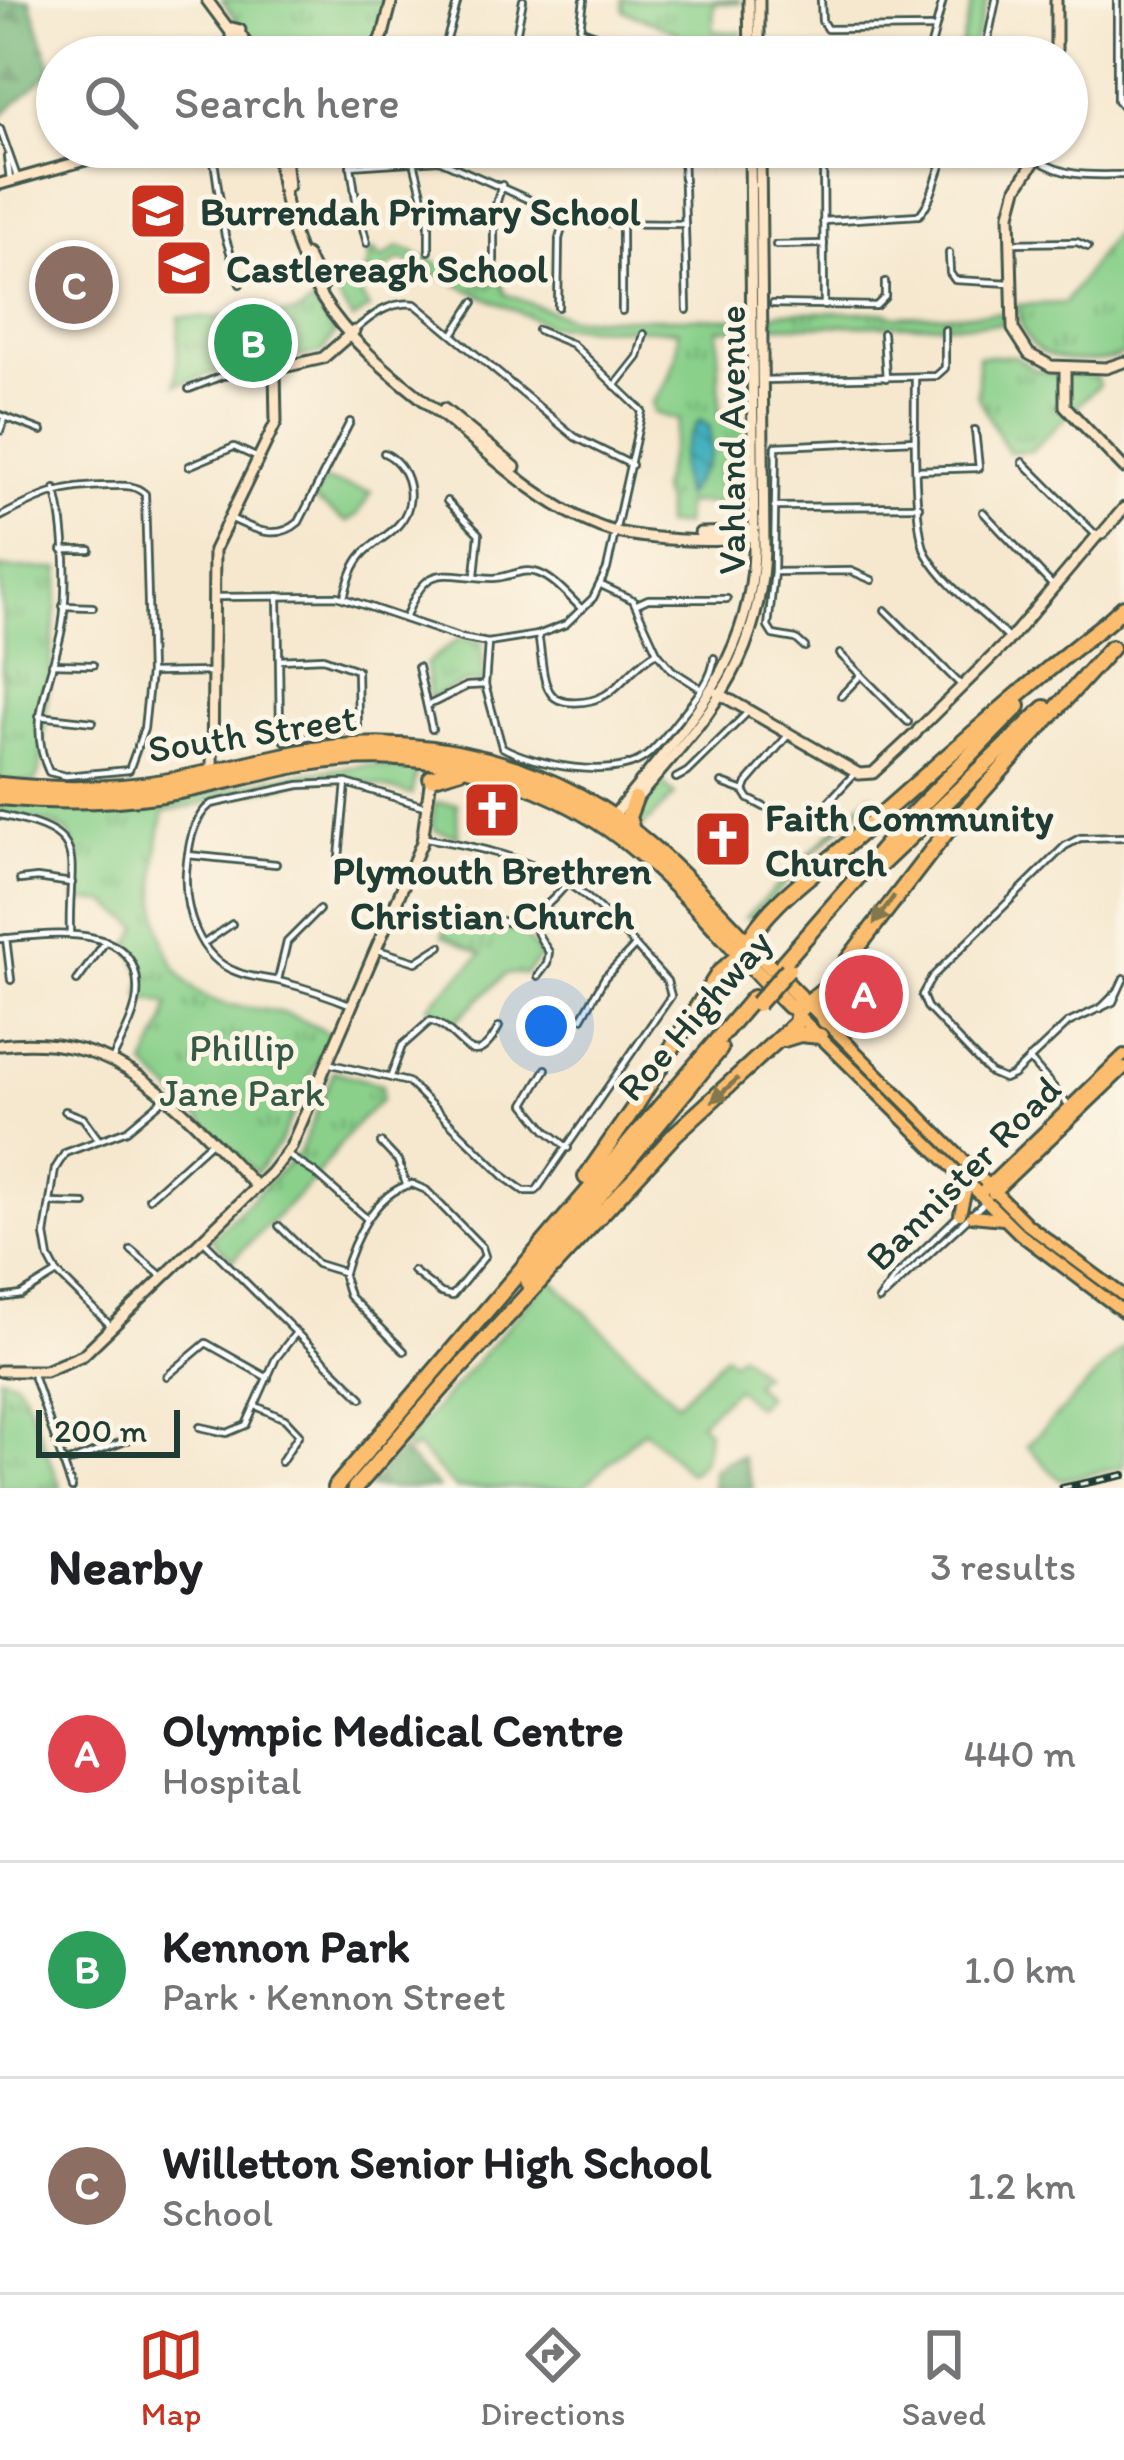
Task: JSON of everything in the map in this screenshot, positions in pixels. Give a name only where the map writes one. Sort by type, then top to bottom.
[{"type":"highway","name":"Roe Highway","points":[[335,1488],[926,800],[1124,607]]},
{"type":"highway","points":[[727,922],[755,926],[767,918],[1047,669],[1110,620]]},
{"type":"highway","name":"Roe Highway","points":[[785,966],[915,830],[1124,636]]},
{"type":"highway","points":[[774,1045],[800,1006],[828,986],[950,826],[1111,648]]},
{"type":"highway","name":"South Street","points":[[0,797],[122,799],[311,750],[381,746],[447,751],[535,775],[596,806],[725,942],[747,954]]},
{"type":"highway","name":"South Street","points":[[0,785],[107,788],[332,760],[430,760],[472,768],[633,831],[727,922],[747,954],[800,1006]]},
{"type":"highway","points":[[431,778],[472,768]]},
{"type":"highway","points":[[596,806],[630,800],[628,817],[633,831]]},
{"type":"highway","points":[[719,973],[747,954],[767,918]]},
{"type":"highway","points":[[502,1293],[636,1106],[719,973],[725,942]]},
{"type":"highway","points":[[458,1370],[675,1134],[774,1045],[823,1028],[821,1007],[828,986]]},
{"type":"highway","name":"Roe Highway","points":[[355,1488],[458,1370],[755,1001]]},
{"type":"main road","points":[[381,36],[392,0]]},
{"type":"main road","points":[[749,0],[750,36]]},
{"type":"main road","points":[[759,0],[759,36]]},
{"type":"main road","points":[[1056,0],[1057,36]]},
{"type":"main road","points":[[213,3],[238,36]]},
{"type":"main road","points":[[9,177],[42,168]]},
{"type":"main road","points":[[9,177],[46,168]]},
{"type":"main road","points":[[284,168],[305,253],[352,333],[535,483],[617,529],[747,532],[764,545]]},
{"type":"main road","name":"Vahland Avenue","points":[[612,824],[715,691],[753,625],[762,585],[764,519],[751,168]]},
{"type":"main road","name":"Vahland Avenue","points":[[715,691],[743,627],[752,580],[760,168]]},
{"type":"main road","points":[[1031,168],[1013,200],[1010,315],[1018,340],[1035,359],[1065,368],[1106,368],[1124,362]]},
{"type":"main road","points":[[215,774],[214,550],[278,414],[275,370],[318,360],[352,333]]},
{"type":"main road","points":[[1065,368],[1062,399],[1070,414],[1124,468]]},
{"type":"main road","points":[[715,691],[856,772],[873,773],[994,656],[1124,508]]},
{"type":"main road","points":[[754,535],[764,519]]},
{"type":"main road","points":[[381,746],[424,754],[430,760],[425,804]]},
{"type":"main road","points":[[430,760],[447,751]]},
{"type":"main road","points":[[0,1369],[33,1371],[65,1360],[111,1328],[286,1155],[421,837],[430,760]]},
{"type":"main road","name":"South Street","points":[[800,1006],[968,1166],[987,1193]]},
{"type":"main road","name":"South Street","points":[[823,1028],[968,1181],[987,1193]]},
{"type":"main road","points":[[0,1045],[56,1044],[112,1060],[138,1074],[166,1096],[255,1189]]},
{"type":"main road","name":"Bannister Road","points":[[987,1193],[1074,1111],[1124,1054]]},
{"type":"main road","name":"Bannister Road","points":[[1074,1111],[1124,1068]]},
{"type":"main road","points":[[968,1166],[1008,1172],[1008,1206]]},
{"type":"main road","points":[[968,1181],[966,1215],[1006,1220]]},
{"type":"main road","points":[[987,1193],[1124,1296]]},
{"type":"main road","points":[[987,1193],[1006,1220],[1049,1259],[1124,1312]]},
{"type":"street","points":[[448,36],[458,0]]},
{"type":"street","points":[[516,36],[523,0]]},
{"type":"street","points":[[581,36],[584,0]]},
{"type":"street","points":[[821,0],[821,21],[827,29],[935,28]]},
{"type":"street","points":[[933,36],[943,0]]},
{"type":"street","points":[[988,36],[996,0]]},
{"type":"street","points":[[1117,0],[1118,100],[1124,108]]},
{"type":"street","points":[[582,30],[598,36]]},
{"type":"street","points":[[0,129],[9,177]]},
{"type":"street","points":[[215,168],[225,236],[240,284]]},
{"type":"street","points":[[350,168],[367,243]]},
{"type":"street","points":[[416,168],[429,221],[429,251]]},
{"type":"street","points":[[462,168],[582,223],[685,224]]},
{"type":"street","points":[[683,168],[687,310]]},
{"type":"street","points":[[824,168],[824,306]]},
{"type":"street","points":[[824,221],[919,215],[926,209],[938,168]]},
{"type":"street","points":[[1051,168],[1080,177],[1124,175]]},
{"type":"street","points":[[494,279],[494,211],[502,185]]},
{"type":"street","points":[[558,308],[565,216]]},
{"type":"street","points":[[622,224],[622,311]]},
{"type":"street","points":[[1010,243],[1077,242],[1088,247]]},
{"type":"street","points":[[776,245],[824,244]]},
{"type":"street","points":[[950,253],[950,273],[955,280],[1010,283]]},
{"type":"street","points":[[772,304],[876,306],[885,297],[884,282]]},
{"type":"street","points":[[352,333],[380,311],[408,302],[575,436],[633,466]]},
{"type":"street","points":[[453,334],[474,302]]},
{"type":"street","points":[[757,380],[941,373],[945,329]]},
{"type":"street","points":[[213,596],[344,597],[488,643],[566,624],[601,585],[633,466],[642,412],[572,344],[538,330]]},
{"type":"street","points":[[883,333],[886,378]]},
{"type":"street","points":[[615,386],[638,356],[644,334]]},
{"type":"street","points":[[189,389],[222,376],[275,370]]},
{"type":"street","points":[[915,376],[920,531],[928,557],[1007,638]]},
{"type":"street","points":[[0,431],[2,416],[42,431]]},
{"type":"street","points":[[228,518],[259,532],[290,529],[299,522],[350,422]]},
{"type":"street","points":[[916,470],[979,467],[975,430]]},
{"type":"street","points":[[805,647],[769,630],[776,446],[915,440]]},
{"type":"street","points":[[189,466],[233,447],[258,458]]},
{"type":"street","points":[[344,597],[361,556],[405,516],[406,473],[397,459],[384,453]]},
{"type":"street","points":[[1023,462],[1097,535]]},
{"type":"street","points":[[0,517],[55,489],[130,486],[145,494],[150,673],[145,729],[134,763],[123,772],[66,776],[49,772],[39,734],[63,606],[62,518],[55,489]]},
{"type":"street","points":[[447,501],[479,534],[475,574]]},
{"type":"street","points":[[774,507],[920,506]]},
{"type":"street","points":[[983,512],[1054,587]]},
{"type":"street","points":[[62,550],[90,550]]},
{"type":"street","points":[[405,619],[412,598],[427,580],[451,572],[496,578],[532,571],[548,578],[582,610]]},
{"type":"street","points":[[774,572],[850,571],[872,580]]},
{"type":"street","points":[[601,585],[637,604],[657,652],[672,670],[715,691]]},
{"type":"street","points":[[278,596],[279,660],[281,738],[290,742],[358,728],[357,670],[323,658],[279,660]]},
{"type":"street","points":[[637,604],[648,599],[728,598]]},
{"type":"street","points":[[63,606],[93,607]]},
{"type":"street","points":[[885,610],[962,686]]},
{"type":"street","points":[[538,634],[548,691],[559,700],[578,703],[606,695],[636,663],[657,652]]},
{"type":"street","points":[[488,643],[485,685],[502,747],[564,767],[623,766],[642,759],[715,691]]},
{"type":"street","points":[[840,654],[914,729]]},
{"type":"street","points":[[715,658],[715,691]]},
{"type":"street","points":[[52,664],[93,665]]},
{"type":"street","points":[[418,667],[432,729]]},
{"type":"street","points":[[150,673],[214,672]]},
{"type":"street","points":[[841,696],[861,675]]},
{"type":"street","points":[[427,706],[467,686],[485,685]]},
{"type":"street","points":[[676,778],[749,709]]},
{"type":"street","points":[[39,716],[93,722]]},
{"type":"street","points":[[790,733],[747,783],[748,799],[805,828],[856,772]]},
{"type":"street","points":[[339,858],[346,783]]},
{"type":"street","points":[[351,1007],[278,980],[233,971],[212,957],[187,901],[188,855],[202,812],[211,805],[298,785],[346,783],[425,804]]},
{"type":"street","points":[[722,783],[745,791]]},
{"type":"street","points":[[0,815],[54,830],[72,856],[70,933]]},
{"type":"street","points":[[328,1061],[353,1072],[391,1076],[417,1089],[507,1179],[524,1191],[539,1189],[671,996],[667,981],[567,883],[529,863],[421,837]]},
{"type":"street","points":[[1124,837],[1071,842],[923,989],[927,1007],[990,1073],[1010,1078],[1068,1023],[1113,1002],[1124,978]]},
{"type":"street","points":[[188,855],[276,863]]},
{"type":"street","points":[[20,880],[72,884]]},
{"type":"street","points":[[532,927],[536,916],[567,883]]},
{"type":"street","points":[[278,980],[287,942],[319,910]]},
{"type":"street","points":[[461,913],[532,927],[549,952],[538,976]]},
{"type":"street","points":[[203,944],[232,924]]},
{"type":"street","points":[[11,980],[3,938],[70,933],[106,941],[131,965],[137,991],[134,1010],[112,1060]]},
{"type":"street","points":[[77,981],[106,941]]},
{"type":"street","points":[[375,949],[416,962],[441,946]]},
{"type":"street","points":[[582,1018],[605,977],[634,947]]},
{"type":"street","points":[[391,1076],[397,1053],[430,1021],[446,1028],[469,1051],[478,1052],[499,1027]]},
{"type":"street","points":[[1029,1059],[1074,1111]]},
{"type":"street","points":[[546,1069],[525,1104],[568,1148]]},
{"type":"street","points":[[111,1328],[57,1273],[46,1249],[50,1202],[61,1157],[134,1126],[166,1096]]},
{"type":"street","points":[[65,1111],[83,1118],[99,1140]]},
{"type":"street","points":[[149,1198],[211,1143]]},
{"type":"street","points":[[381,1143],[398,1161],[406,1184]]},
{"type":"street","points":[[286,1155],[367,1218]]},
{"type":"street","points":[[404,1351],[349,1296],[343,1272],[367,1218],[406,1184]]},
{"type":"street","points":[[406,1184],[426,1190],[485,1251],[482,1264],[452,1296],[441,1294],[413,1271]]},
{"type":"street","name":"Bannister Road","points":[[987,1193],[966,1215],[879,1300],[896,1276],[987,1193]]},
{"type":"street","points":[[50,1202],[85,1204]]},
{"type":"street","points":[[279,1226],[317,1264],[343,1272]]},
{"type":"street","points":[[203,1240],[362,1398]]},
{"type":"street","points":[[131,1250],[163,1277]]},
{"type":"street","points":[[0,1298],[21,1295],[57,1273]]},
{"type":"street","points":[[200,1427],[220,1432],[240,1429],[256,1406],[281,1349],[295,1334]]},
{"type":"street","points":[[167,1376],[206,1343],[268,1378]]},
{"type":"street","points":[[33,1371],[72,1488]]},
{"type":"street","points":[[256,1406],[285,1419],[299,1434],[281,1462]]},
{"type":"street","points":[[63,1464],[128,1440]]},
{"type":"green space","points":[[0,0],[30,0],[41,36],[36,36],[36,84],[1,116]]},
{"type":"green space","points":[[222,0],[386,0],[375,36],[247,36]]},
{"type":"green space","points":[[622,0],[740,0],[714,3],[713,31],[741,32],[741,36],[677,36],[677,32],[624,11]]},
{"type":"green space","points":[[973,0],[987,0],[976,36],[964,36]]},
{"type":"green space","points":[[1116,209],[1124,209],[1124,353],[1090,361],[1047,354],[1030,341],[1017,305],[1065,303],[1116,230]]},
{"type":"green space","points":[[399,246],[481,283],[502,284],[505,294],[570,318],[743,318],[745,328],[718,329],[720,416],[746,416],[746,464],[720,465],[720,503],[685,503],[684,525],[665,525],[660,490],[679,420],[654,413],[652,403],[672,369],[678,330],[549,326],[400,259],[357,289],[369,308],[353,320],[333,291],[368,268],[368,252],[374,250],[383,258]]},
{"type":"green space","points":[[313,303],[335,334],[321,353],[231,367],[176,385],[179,317],[288,314]]},
{"type":"green space","points":[[782,312],[1002,313],[1003,324],[769,326],[769,316]]},
{"type":"green space","points":[[978,356],[1015,356],[1033,369],[1054,374],[1094,374],[1099,385],[1031,451],[1008,452],[978,397]]},
{"type":"green space","points":[[322,480],[372,492],[347,522],[313,499]]},
{"type":"green space","points":[[0,568],[60,569],[35,782],[0,781]]},
{"type":"green space","points":[[458,639],[482,642],[483,683],[466,682],[430,698],[426,664]]},
{"type":"green space","name":"Phillip Jane Park","points":[[366,765],[417,770],[412,795],[354,779],[311,779],[164,812],[156,893],[167,949],[179,973],[197,991],[221,1003],[286,1014],[330,1034],[279,1144],[256,1173],[145,1066],[168,1004],[140,997],[143,975],[129,946],[139,927],[107,903],[76,900],[79,856],[67,831],[0,813],[0,802],[102,810],[153,808],[273,777]]},
{"type":"green space","points":[[662,783],[675,795],[641,828],[637,815]]},
{"type":"green space","points":[[870,794],[875,796],[816,850],[756,917],[745,918]]},
{"type":"green space","points":[[435,803],[457,804],[458,836],[436,831],[432,825]]},
{"type":"green space","points":[[469,919],[522,933],[541,956],[525,974],[506,974],[453,1023],[428,1006],[482,954],[443,935],[447,924]]},
{"type":"green space","points":[[334,1071],[382,1085],[382,1099],[310,1184],[232,1260],[211,1238],[300,1152]]},
{"type":"green space","points":[[550,1278],[677,1403],[725,1355],[732,1361],[740,1354],[762,1374],[753,1383],[766,1397],[756,1407],[736,1388],[700,1422],[708,1431],[706,1450],[689,1473],[644,1430],[582,1488],[455,1488],[416,1447],[410,1452],[403,1445]]},
{"type":"green space","points":[[1124,1347],[1124,1467],[1060,1480],[1027,1446]]},
{"type":"green space","points":[[0,1376],[16,1381],[24,1393],[61,1488],[0,1488]]},
{"type":"green space","points":[[401,1450],[438,1488],[368,1488]]},
{"type":"green space","points":[[742,1456],[753,1488],[713,1488],[713,1471]]},
{"type":"water","points":[[700,420],[710,427],[710,456],[685,497],[681,456]]},
{"type":"railway","points":[[1062,1488],[1124,1475]]},
{"type":"place","name":"Burrendah Primary School","points":[[158,211]]},
{"type":"place","name":"Castlereagh School","points":[[184,268]]},
{"type":"place","name":"Willetton Senior High School","points":[[74,285]]},
{"type":"place","name":"Kennon Park","points":[[253,343]]},
{"type":"place","name":"Plymouth Brethren Christian Church","points":[[492,810]]},
{"type":"place","name":"Faith Community Church","points":[[723,839]]},
{"type":"place","name":"Olympic Medical Centre","points":[[864,994]]}]
